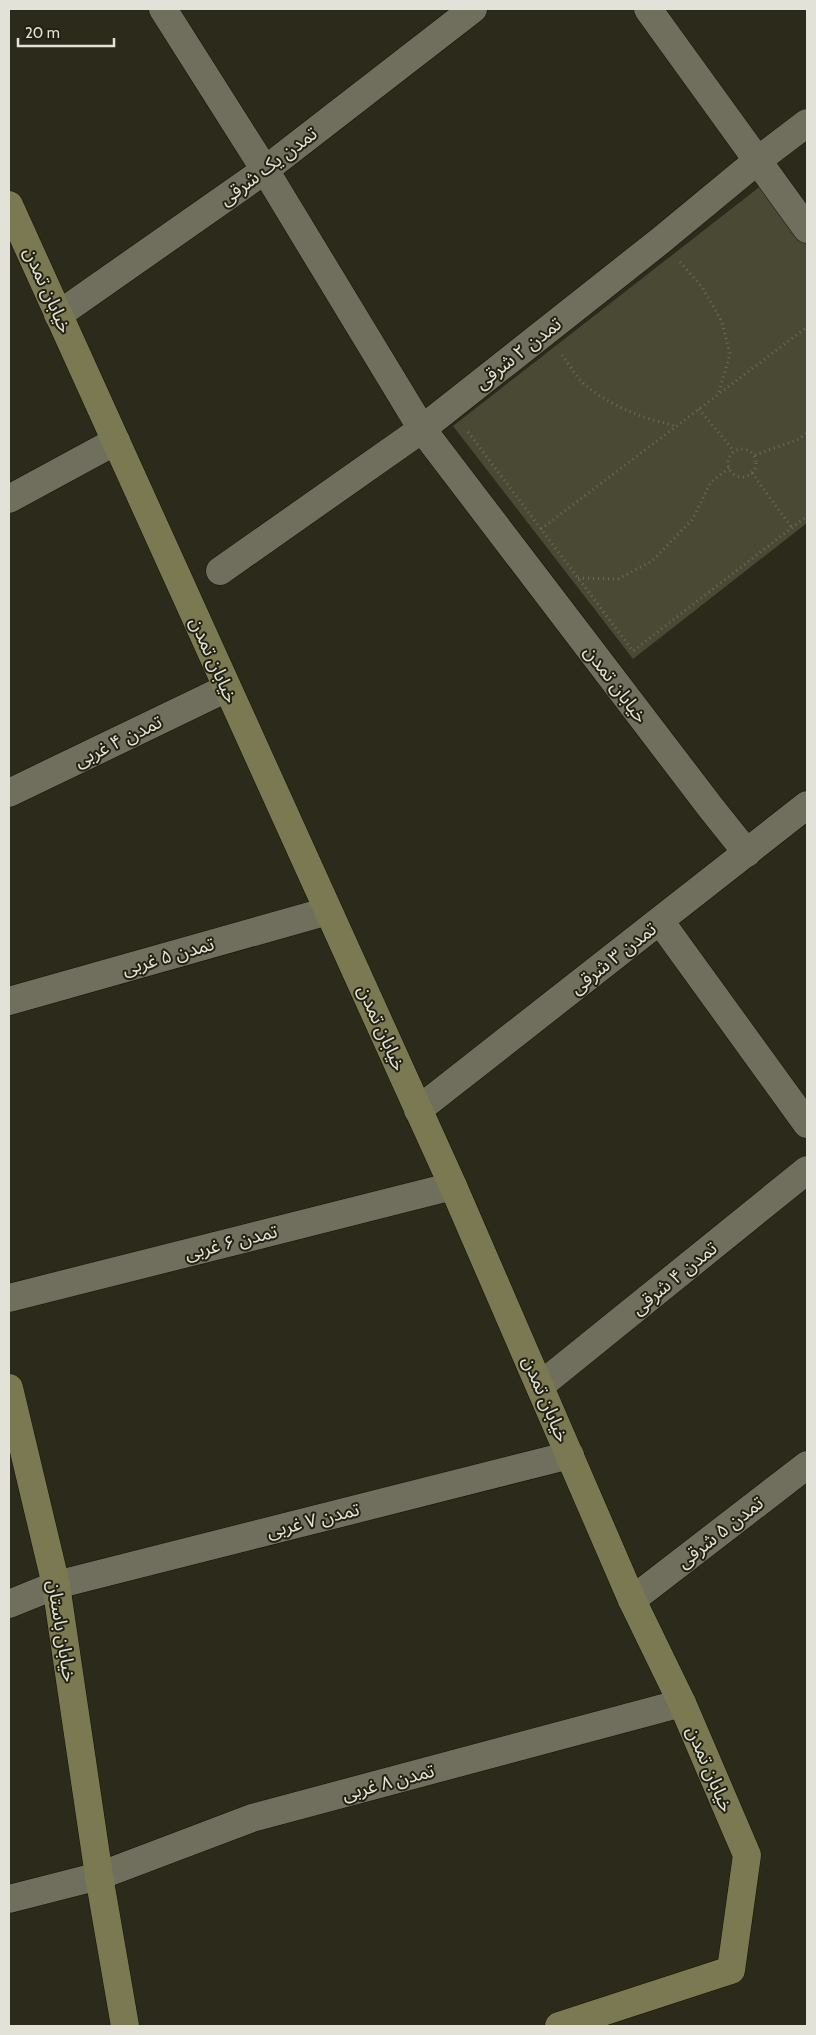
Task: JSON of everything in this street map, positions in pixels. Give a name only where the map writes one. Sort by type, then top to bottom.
[{"type":"street","name":"خیابان تمدن","points":[[163,9],[265,170],[422,429],[747,853]]},
{"type":"street","name":"تمدن یک شرقی","points":[[58,315],[265,170],[473,9]]},
{"type":"street","points":[[648,9],[807,229]]},
{"type":"street","name":"تمدن ۲ شرقی","points":[[220,571],[422,429],[660,241],[758,160],[807,123]]},
{"type":"street","name":"خیابان تمدن","points":[[9,205],[15,235],[58,315],[453,1186],[632,1600],[682,1704],[747,1855],[731,1970],[559,2026]]},
{"type":"street","points":[[9,499],[116,441]]},
{"type":"street","name":"تمدن ۴ غربی","points":[[9,793],[227,688]]},
{"type":"street","name":"تمدن ۳ شرقی","points":[[418,1110],[807,805]]},
{"type":"street","name":"تمدن ۵ غربی","points":[[9,1001],[328,911]]},
{"type":"street","points":[[660,921],[807,1124]]},
{"type":"street","name":"تمدن ۴ شرقی","points":[[541,1386],[807,1170]]},
{"type":"street","name":"تمدن ۶ غربی","points":[[9,1298],[453,1186]]},
{"type":"street","name":"خیابان باستان","points":[[10,1406],[56,1585],[99,1876],[125,2026]]},
{"type":"street","name":"تمدن ۷ غربی","points":[[9,1604],[56,1585],[570,1455]]},
{"type":"street","name":"تمدن ۵ شرقی","points":[[632,1600],[807,1465]]},
{"type":"street","name":"تمدن ۸ غربی","points":[[9,1899],[99,1876],[252,1818],[682,1704]]},
{"type":"path","points":[[660,241],[702,287],[722,322],[730,354],[717,396]]},
{"type":"path","points":[[516,553],[541,529],[807,327]]},
{"type":"path","points":[[544,332],[582,382],[615,405],[638,415],[677,426]]},
{"type":"path","points":[[700,409],[734,451]]},
{"type":"path","points":[[462,424],[633,651],[807,516]]},
{"type":"path","points":[[755,455],[797,440],[807,433]]},
{"type":"path","points":[[743,448],[752,451],[755,455],[757,464],[748,476],[739,477],[731,472],[729,458],[734,451],[743,448]]},
{"type":"path","points":[[578,578],[618,579],[652,561],[692,520],[711,482],[729,468]]},
{"type":"path","points":[[752,473],[792,528]]},
{"type":"shaded area","points":[[762,185],[807,244],[807,523],[633,659],[453,426]]}]
